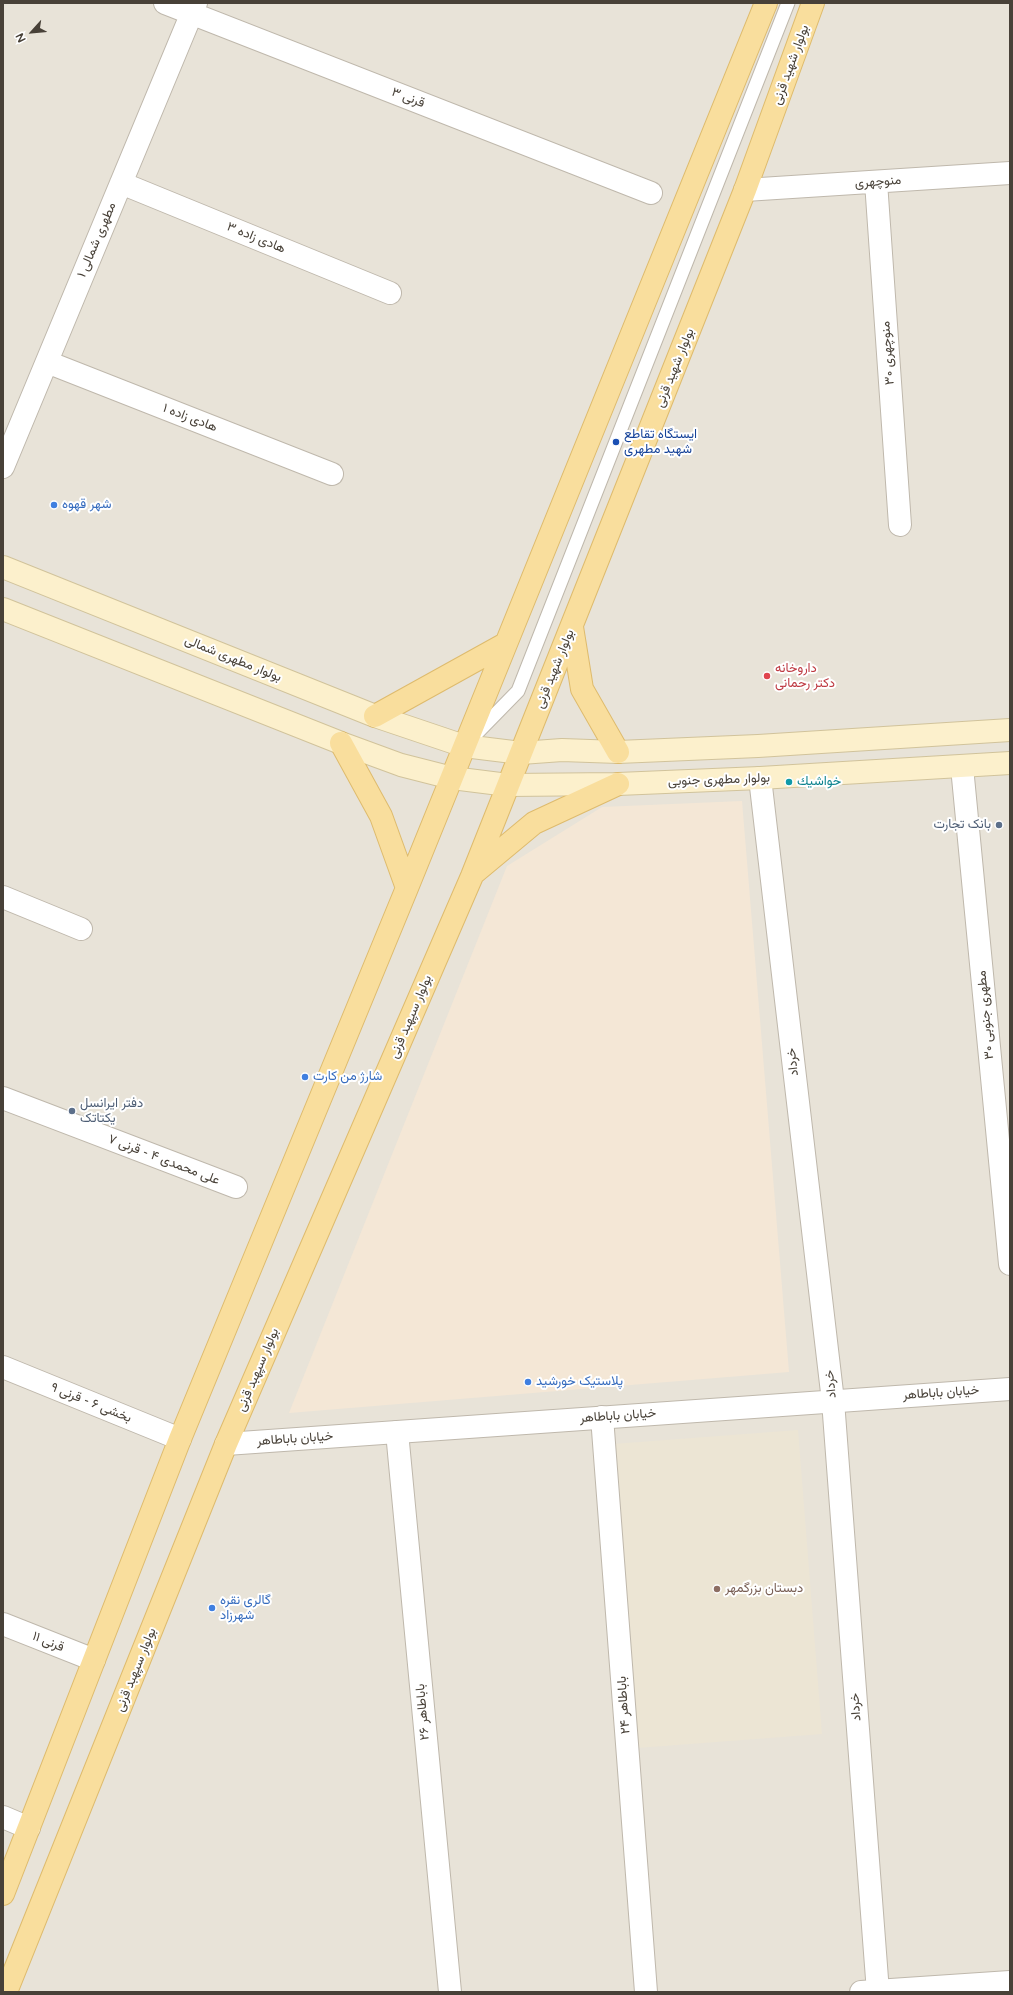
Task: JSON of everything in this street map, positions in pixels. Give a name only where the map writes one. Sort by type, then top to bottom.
[{"type":"main road","points":[[3,1894],[180,1439],[452,778],[504,644],[686,203],[766,3]]},
{"type":"main road","name":"بولوار شهید قرنی","points":[[521,752],[745,190],[813,3]]},
{"type":"main road","name":"بولوار مطهری شمالی","points":[[3,566],[375,716],[464,746]]},
{"type":"main road","points":[[3,609],[401,766],[452,778]]},
{"type":"main road","points":[[572,627],[582,689],[618,752]]},
{"type":"main road","points":[[375,716],[504,644]]},
{"type":"main road","points":[[464,746],[521,752],[562,750],[618,752],[758,746],[1010,730]]},
{"type":"main road","points":[[341,743],[381,816],[407,888]]},
{"type":"main road","name":"بولوار سپهبد قرنی","points":[[6,1992],[226,1444],[472,876],[521,752]]},
{"type":"main road","name":"بولوار مطهری جنوبی","points":[[452,778],[508,785],[618,784],[760,778],[1010,763]]},
{"type":"main road","points":[[472,876],[534,823],[618,784]]},
{"type":"street","name":"قرنی ۳","points":[[165,3],[194,8],[651,193]]},
{"type":"street","name":"مطهری شمالی ۱","points":[[3,467],[194,8]]},
{"type":"street","name":"منوچهری","points":[[745,190],[1010,173]]},
{"type":"street","name":"منوچهری ۳۰","points":[[876,182],[900,525]]},
{"type":"street","name":"هادی زاده ۳","points":[[121,184],[390,294]]},
{"type":"street","name":"هادی زاده ۱","points":[[47,362],[332,474]]},
{"type":"street","name":"مطهری جنوبی ۳۰","points":[[962,767],[1010,1264]]},
{"type":"street","name":"خرداد","points":[[760,778],[833,1401],[873,1992]]},
{"type":"street","points":[[3,897],[82,929]]},
{"type":"street","name":"علی محمدی ۴ - قرنی ۷","points":[[3,1098],[236,1187]]},
{"type":"street","name":"بخشی ۶ - قرنی ۹","points":[[3,1367],[180,1439]]},
{"type":"street","name":"خیابان باباطاهر","points":[[226,1444],[1010,1389]]},
{"type":"street","name":"باباطاهر ۲۴","points":[[602,1417],[646,1992]]},
{"type":"street","name":"باباطاهر ۲۶","points":[[397,1432],[450,1992]]},
{"type":"street","name":"قرنی ۱۱","points":[[3,1624],[94,1660]]},
{"type":"street","points":[[3,1817],[29,1828]]},
{"type":"street","points":[[873,1992],[1010,1982]]},
{"type":"lane","points":[[464,746],[518,691],[788,3]]},
{"type":"shaded area","points":[[3,3],[1010,3],[1010,1992],[3,1992]]},
{"type":"shaded area","points":[[742,801],[789,1372],[289,1413],[507,866],[602,807]]},
{"type":"shaded area","name":"دبستان بزرگمهر","points":[[798,1430],[822,1734],[637,1748],[613,1444]]},
{"type":"place","name":"ایستگاه تقاطع شهید مطهری","points":[[616,442]]},
{"type":"place","name":"شهر قهوه","points":[[54,505]]},
{"type":"place","name":"داروخانه دکتر رحمانی","points":[[767,676]]},
{"type":"place","name":"خواشيك","points":[[789,782]]},
{"type":"place","name":"بانک تجارت","points":[[999,825]]},
{"type":"place","name":"شارژ من کارت","points":[[305,1077]]},
{"type":"place","name":"دفتر ایرانسل یکتاتک","points":[[72,1111]]},
{"type":"place","name":"پلاستیک خورشید","points":[[528,1382]]},
{"type":"place","name":"دبستان بزرگمهر","points":[[717,1589]]},
{"type":"place","name":"گالری نقره شهرزاد","points":[[212,1608]]}]
